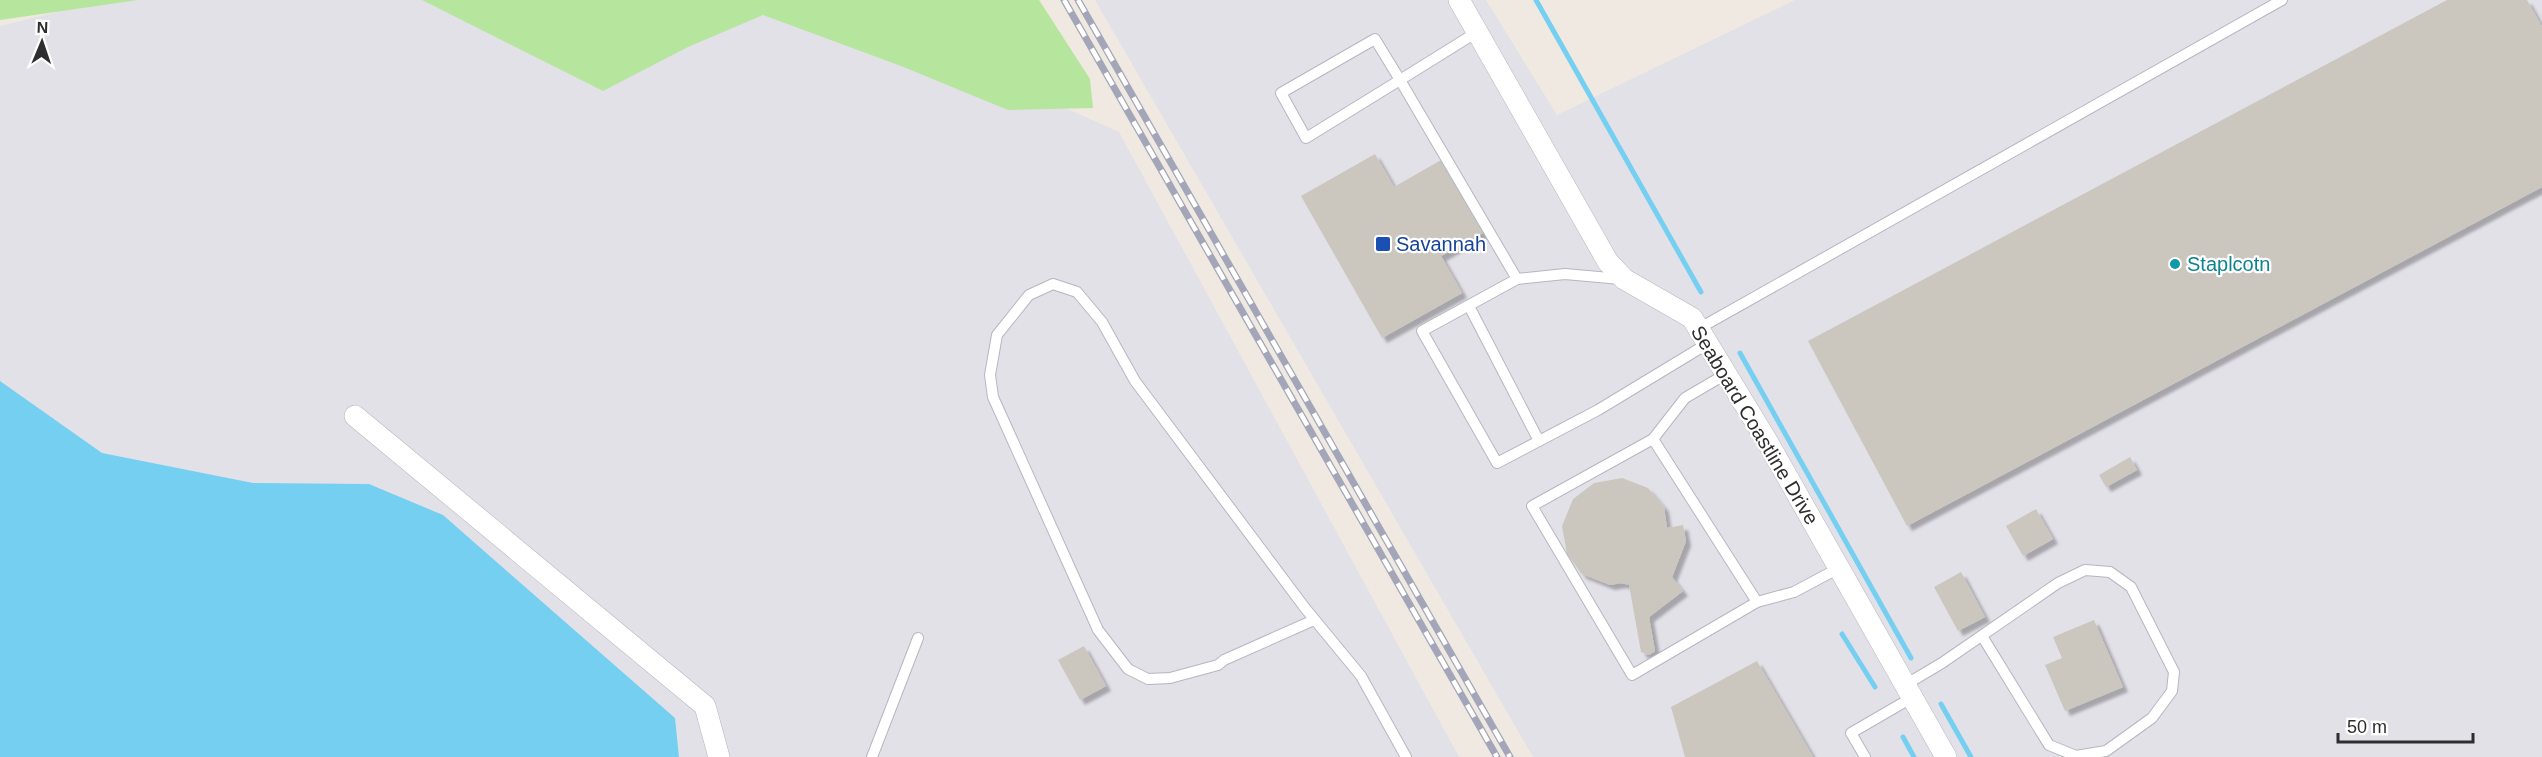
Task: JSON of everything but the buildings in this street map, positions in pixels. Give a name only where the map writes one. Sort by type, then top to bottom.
[{"type":"street","name":"Seaboard Coastline Drive","points":[[1459,0],[1608,262],[1624,279],[1692,318],[1839,568],[1946,757]]},
{"type":"street","points":[[355,416],[705,706],[719,757]]},
{"type":"lane","points":[[1624,279],[1565,274],[1517,279],[1422,331],[1497,463],[1598,410],[1703,337],[2282,0]]},
{"type":"lane","points":[[1477,32],[1400,80],[1306,138],[1281,93],[1375,39],[1400,80],[1517,279]]},
{"type":"lane","points":[[1314,620],[1224,660],[1218,665],[1170,678],[1148,679],[1128,669],[1098,630],[993,397],[990,375],[997,336],[1029,295],[1053,284],[1077,292],[1102,322],[1135,381],[1314,620],[1361,676],[1406,757]]},
{"type":"lane","points":[[1469,306],[1539,441]]},
{"type":"lane","points":[[1726,374],[1685,398],[1653,439],[1532,506],[1632,675],[1757,602],[1794,592],[1839,568]]},
{"type":"lane","points":[[1653,439],[1757,602]]},
{"type":"lane","points":[[1865,757],[1851,733],[1982,636],[2058,583],[2085,570],[2110,572],[2131,587],[2175,672],[2172,691],[2152,718],[2106,751],[2076,756],[2049,745],[1982,636]]},
{"type":"lane","points":[[872,757],[918,638]]},
{"type":"shaded area","points":[[105,0],[780,0],[944,54],[1119,132],[1459,757],[0,757],[0,26]]},
{"type":"shaded area","points":[[1095,0],[1486,0],[1557,115],[1795,0],[2542,0],[2542,757],[1533,757]]},
{"type":"green space","points":[[0,0],[138,0],[0,20]]},
{"type":"green space","points":[[422,0],[1039,0],[1090,79],[1093,108],[1008,110],[901,66],[763,15],[688,47],[603,91]]},
{"type":"water","points":[[0,381],[102,453],[253,483],[369,484],[443,515],[675,718],[679,757],[0,757]]},
{"type":"waterway","points":[[1536,0],[1701,292]]},
{"type":"waterway","points":[[1740,353],[1911,658]]},
{"type":"waterway","points":[[1842,634],[1875,687]]},
{"type":"waterway","points":[[1941,704],[1971,757]]},
{"type":"waterway","points":[[1903,737],[1914,757]]},
{"type":"railway","points":[[1064,0],[1497,757]]},
{"type":"railway","points":[[1078,0],[1510,757]]},
{"type":"place","name":"Savannah","points":[[1383,244]]},
{"type":"place","name":"Staplcotn","points":[[2175,264]]}]
